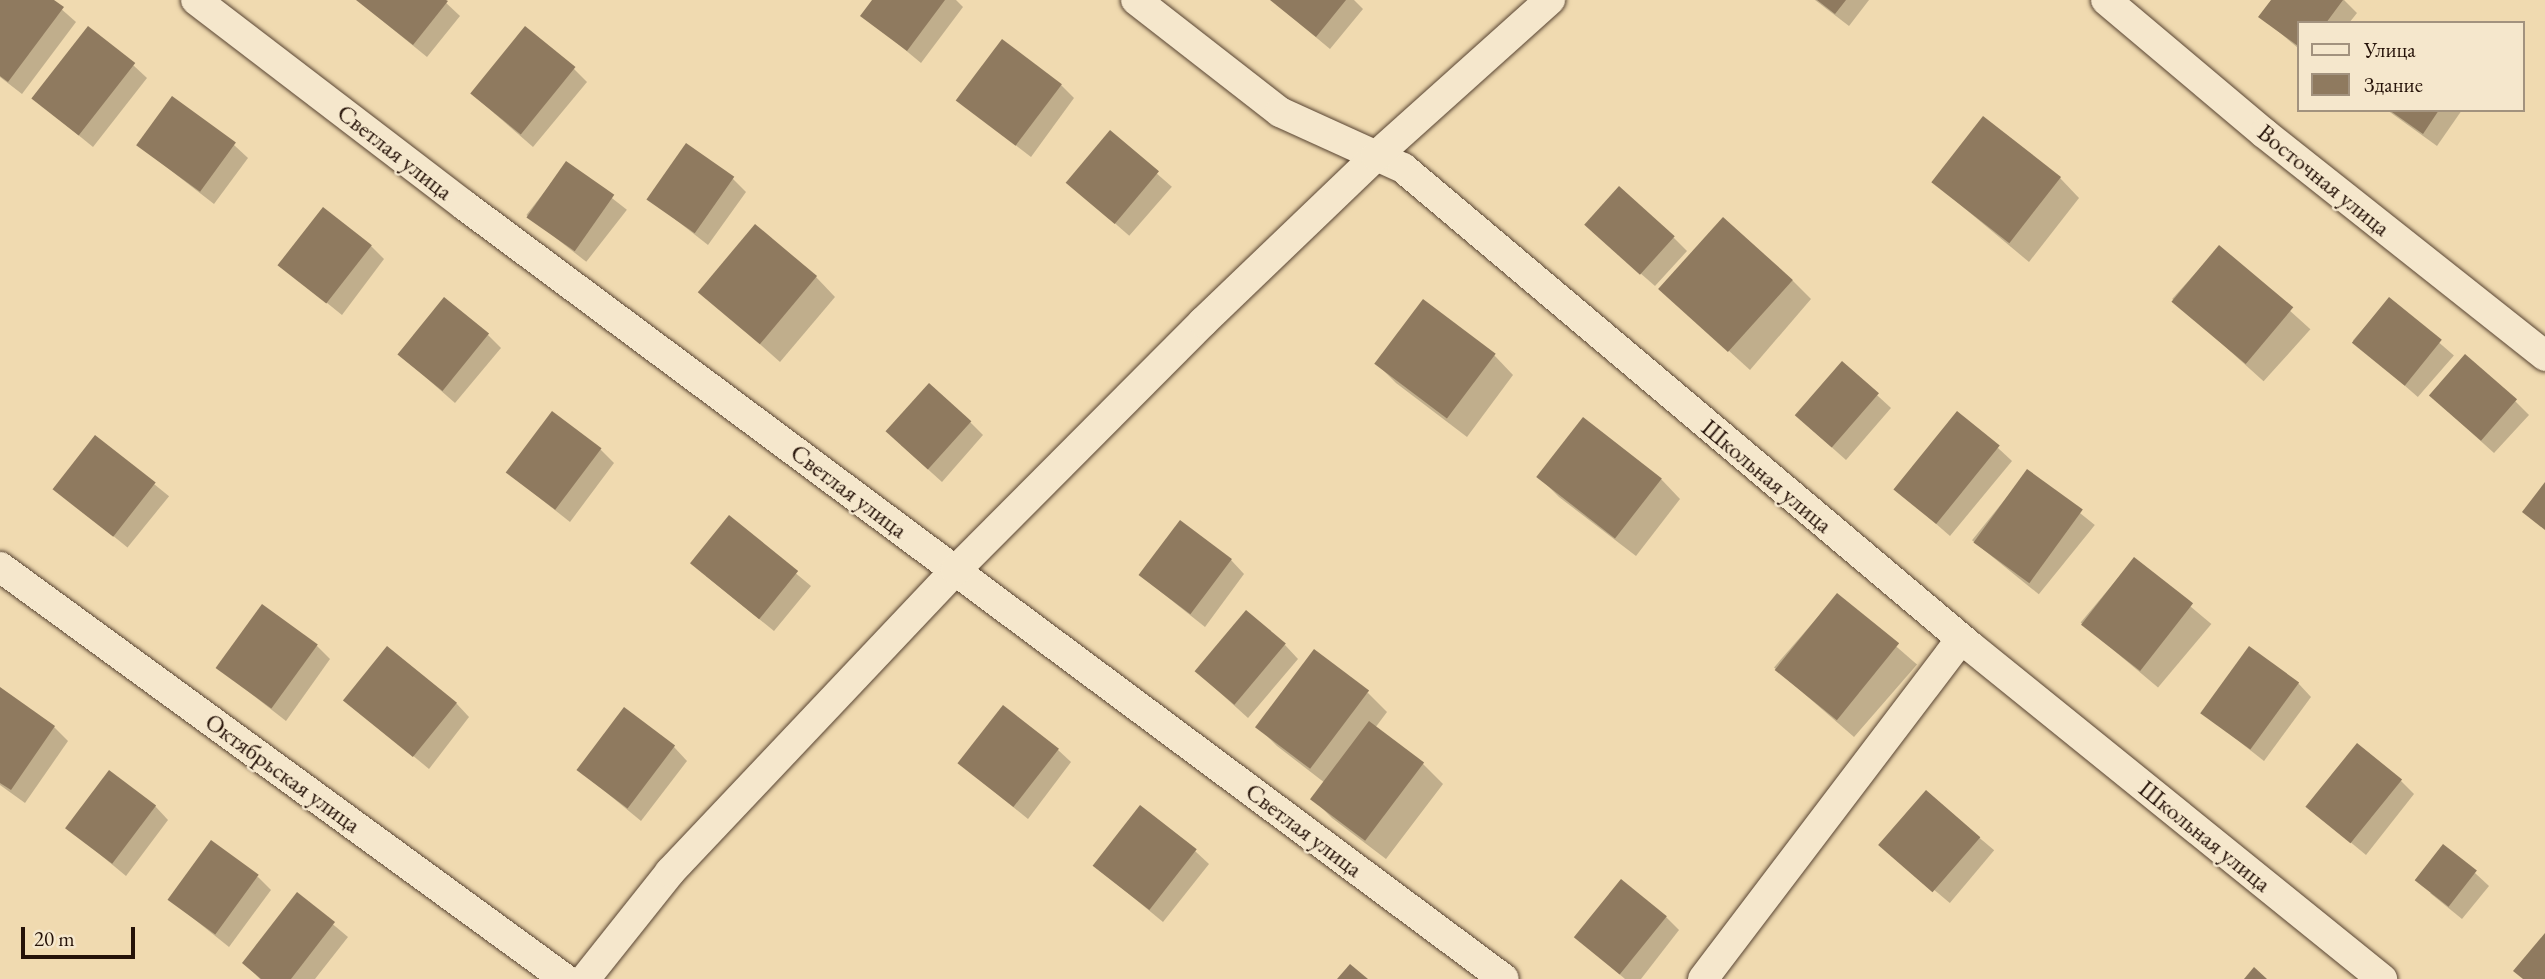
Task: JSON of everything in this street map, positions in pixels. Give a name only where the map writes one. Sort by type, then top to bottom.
[{"type":"street","name":"Светлая улица","points":[[196,0],[453,197],[1504,979]]},
{"type":"street","name":"Школьная улица","points":[[1136,0],[1280,112],[1403,168],[1961,639],[2382,979]]},
{"type":"street","points":[[585,979],[670,872],[956,570],[1203,322],[1376,156],[1550,0]]},
{"type":"street","name":"Восточная улица","points":[[2106,0],[2264,132],[2545,356]]},
{"type":"street","name":"Октябрьская улица","points":[[0,567],[565,979]]},
{"type":"street","points":[[1703,979],[1961,639]]},
{"type":"building","points":[[0,0],[54,0],[64,7],[8,82],[0,76]]},
{"type":"building","points":[[356,0],[446,0],[448,1],[413,45]]},
{"type":"building","points":[[872,0],[945,0],[907,51],[860,16]]},
{"type":"building","points":[[1270,0],[1346,0],[1316,37]]},
{"type":"building","points":[[1817,0],[1846,0],[1835,14]]},
{"type":"building","points":[[2271,0],[2343,0],[2327,21],[2296,21],[2296,45],[2258,17]]},
{"type":"building","points":[[88,26],[135,63],[79,135],[31,98]]},
{"type":"building","points":[[525,26],[576,67],[521,135],[470,94]]},
{"type":"building","points":[[1002,39],[1062,84],[1016,146],[956,100]]},
{"type":"building","points":[[172,96],[236,142],[200,192],[136,145]]},
{"type":"building","points":[[2392,112],[2438,112],[2423,134]]},
{"type":"building","points":[[1983,116],[2061,177],[2009,243],[1931,182]]},
{"type":"building","points":[[1110,130],[1159,171],[1115,224],[1066,183]]},
{"type":"building","points":[[686,143],[734,177],[695,233],[646,200]]},
{"type":"building","points":[[566,161],[614,195],[575,251],[526,218]]},
{"type":"building","points":[[1619,186],[1675,236],[1640,275],[1584,225]]},
{"type":"building","points":[[323,207],[372,245],[326,303],[277,265]]},
{"type":"building","points":[[1723,217],[1793,280],[1728,352],[1658,289]]},
{"type":"building","points":[[755,224],[817,276],[760,344],[698,292]]},
{"type":"building","points":[[2219,245],[2293,307],[2246,364],[2171,302]]},
{"type":"building","points":[[444,297],[489,334],[443,391],[397,355]]},
{"type":"building","points":[[2389,297],[2442,340],[2405,386],[2352,343]]},
{"type":"building","points":[[1423,299],[1496,354],[1447,418],[1374,364]]},
{"type":"building","points":[[2465,354],[2517,399],[2481,441],[2429,396]]},
{"type":"building","points":[[1842,361],[1879,393],[1832,447],[1795,415]]},
{"type":"building","points":[[929,383],[971,421],[928,469],[886,431]]},
{"type":"building","points":[[552,411],[602,448],[555,510],[506,472]]},
{"type":"building","points":[[1957,411],[2000,446],[1936,524],[1893,489]]},
{"type":"building","points":[[1583,417],[1662,479],[1615,538],[1536,477]]},
{"type":"building","points":[[95,435],[156,482],[113,537],[53,489]]},
{"type":"building","points":[[2027,469],[2083,510],[2029,583],[1974,543]]},
{"type":"building","points":[[2545,482],[2545,530],[2522,512]]},
{"type":"building","points":[[729,515],[798,571],[759,619],[690,563]]},
{"type":"building","points":[[1180,520],[1232,559],[1190,614],[1138,575]]},
{"type":"building","points":[[2134,557],[2193,603],[2140,671],[2081,625]]},
{"type":"building","points":[[1837,593],[1899,643],[1837,720],[1775,670]]},
{"type":"building","points":[[262,604],[318,645],[271,708],[216,668]]},
{"type":"building","points":[[1246,610],[1286,643],[1234,705],[1195,671]]},
{"type":"building","points":[[387,646],[457,703],[413,757],[343,700]]},
{"type":"building","points":[[2249,646],[2299,682],[2250,750],[2200,713]]},
{"type":"building","points":[[1314,649],[1369,691],[1310,769],[1255,727]]},
{"type":"building","points":[[0,687],[55,726],[11,790],[0,783]]},
{"type":"building","points":[[1003,705],[1059,749],[1013,807],[957,763]]},
{"type":"building","points":[[624,707],[675,746],[628,809],[576,770]]},
{"type":"building","points":[[1369,721],[1424,763],[1365,841],[1310,799]]},
{"type":"building","points":[[2357,743],[2402,780],[2350,843],[2305,807]]},
{"type":"building","points":[[109,770],[156,806],[112,864],[65,828]]},
{"type":"building","points":[[1926,790],[1980,837],[1932,892],[1878,845]]},
{"type":"building","points":[[1140,805],[1197,849],[1149,910],[1093,866]]},
{"type":"building","points":[[211,840],[259,875],[215,935],[168,900]]},
{"type":"building","points":[[2443,844],[2477,870],[2449,907],[2415,880]]},
{"type":"building","points":[[1621,879],[1667,916],[1620,974],[1574,937]]},
{"type":"building","points":[[297,892],[335,922],[291,979],[261,979],[242,963]]},
{"type":"building","points":[[2545,933],[2545,979],[2523,979],[2513,971]]},
{"type":"building","points":[[1350,964],[1368,979],[1337,979]]},
{"type":"building","points":[[2254,967],[2267,979],[2244,979]]}]
